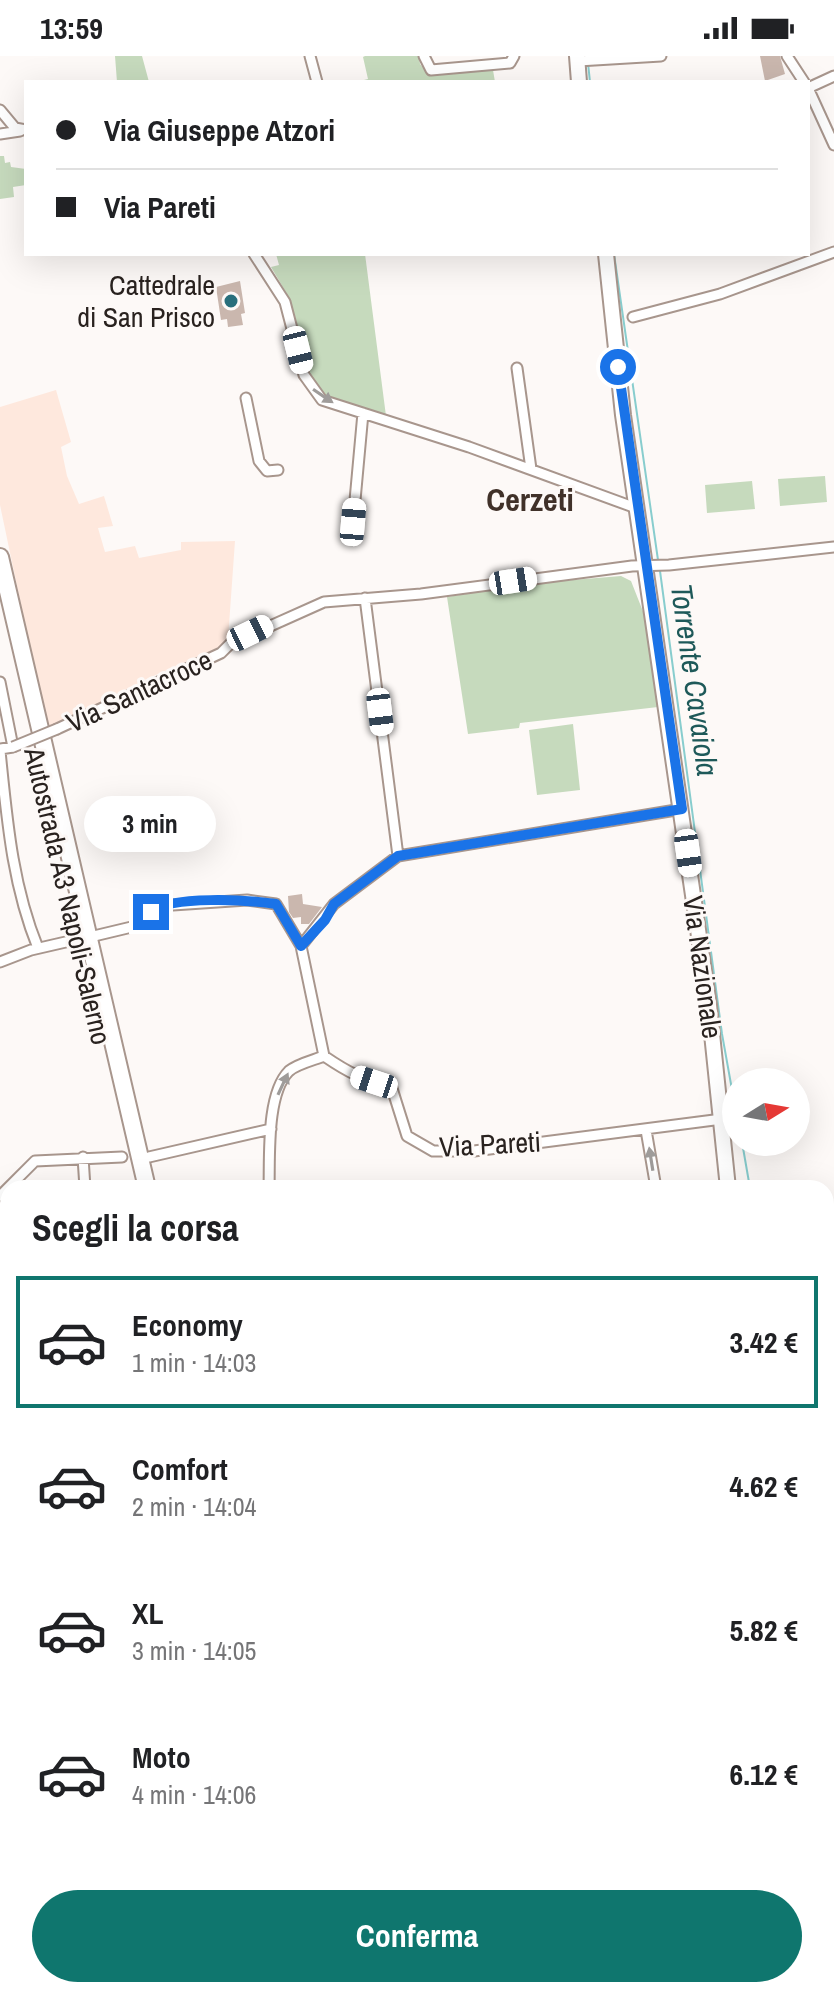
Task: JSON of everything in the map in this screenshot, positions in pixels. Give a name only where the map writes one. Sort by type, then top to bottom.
[{"type":"highway","name":"Autostrada A3 Napoli-Salerno","points":[[0,557],[145,1180]]},
{"type":"highway","name":"Autostrada A3 Napoli-Salerno","points":[[0,604],[134,1180]]},
{"type":"main road","points":[[579,80],[583,59]]},
{"type":"main road","name":"Via Nazionale","points":[[606,256],[636,508],[647,563],[682,809],[722,1119]]},
{"type":"main road","name":"Via Nazionale","points":[[725,1156],[727,1180]]},
{"type":"street","points":[[310,56],[316,80]]},
{"type":"street","points":[[424,56],[431,70],[512,59]]},
{"type":"street","points":[[583,59],[661,56]]},
{"type":"street","points":[[787,56],[803,80]]},
{"type":"street","points":[[810,87],[834,76]]},
{"type":"street","points":[[810,92],[834,145]]},
{"type":"street","points":[[0,110],[23,131]]},
{"type":"street","points":[[0,134],[23,131]]},
{"type":"street","points":[[633,317],[720,294],[834,252]]},
{"type":"street","points":[[255,256],[285,302],[304,375],[322,400],[531,469],[636,508]]},
{"type":"street","points":[[517,368],[531,469]]},
{"type":"street","points":[[246,398],[261,465],[267,471],[278,470]]},
{"type":"street","points":[[353,522],[363,413]]},
{"type":"street","name":"Via Santacroce","points":[[0,750],[57,729],[221,653],[230,644],[271,623],[324,602],[421,594],[647,563],[669,565],[834,547]]},
{"type":"street","points":[[365,598],[398,856]]},
{"type":"street","points":[[0,682],[13,747]]},
{"type":"street","points":[[0,750],[12,867],[38,948]]},
{"type":"street","points":[[301,946],[325,920],[334,904],[398,856],[682,809]]},
{"type":"street","points":[[94,936],[140,925],[158,906],[247,900],[276,904],[301,946],[324,1056],[290,1070],[279,1089],[271,1129],[269,1180]]},
{"type":"street","points":[[0,962],[38,948],[70,941]]},
{"type":"street","name":"Via Pareti","points":[[324,1056],[349,1074],[374,1082],[390,1082],[407,1136],[433,1151],[474,1151],[722,1119]]},
{"type":"street","points":[[149,1157],[271,1129]]},
{"type":"street","points":[[646,1130],[655,1180]]},
{"type":"street","points":[[83,1157],[84,1180]]},
{"type":"street","points":[[16,1180],[35,1161],[122,1157]]},
{"type":"shaded area","points":[[56,390],[71,442],[61,447],[67,476],[79,504],[104,496],[113,526],[98,528],[105,552],[135,546],[139,558],[181,550],[181,542],[235,541],[228,639],[217,648],[47,729],[0,505],[0,407]]},
{"type":"green space","points":[[115,56],[142,56],[148,80],[117,80]]},
{"type":"green space","points":[[419,56],[420,64],[429,75],[493,70],[495,80],[364,80],[368,79],[363,57]]},
{"type":"green space","points":[[0,156],[4,156],[5,163],[10,162],[11,167],[24,169],[24,185],[13,187],[14,197],[0,199]]},
{"type":"green space","points":[[277,256],[365,256],[386,416],[329,398],[306,371],[287,294],[271,267],[279,265]]},
{"type":"green space","points":[[825,476],[827,502],[780,506],[778,479]]},
{"type":"green space","points":[[752,481],[755,509],[707,513],[705,485]]},
{"type":"green space","points":[[621,576],[631,581],[644,614],[658,707],[520,723],[519,728],[468,734],[447,597],[536,583]]},
{"type":"green space","points":[[573,724],[580,790],[537,795],[529,730]]},
{"type":"building","points":[[760,56],[780,56],[785,74],[765,80]]},
{"type":"building","name":"Cattedrale di San Prisco","points":[[240,281],[245,313],[241,314],[243,325],[228,327],[227,319],[221,320],[216,287]]},
{"type":"building","points":[[302,894],[303,904],[322,907],[309,924],[301,924],[301,917],[293,918],[289,912],[288,896]]},
{"type":"waterway","name":"Torrente Cavaiola","points":[[588,63],[590,80]]},
{"type":"waterway","name":"Torrente Cavaiola","points":[[614,256],[658,560]]},
{"type":"waterway","name":"Torrente Cavaiola","points":[[660,571],[728,1068]]},
{"type":"waterway","name":"Torrente Cavaiola","points":[[744,1156],[749,1180]]},
{"type":"place","name":"Cattedrale di San Prisco","points":[[231,301]]},
{"type":"district","name":"Cerzeti","points":[[530,499]]},
{"type":"route","points":[[151,912],[158,906],[213,900],[276,904],[301,946],[325,920],[334,904],[398,856],[682,809],[618,367]]}]
